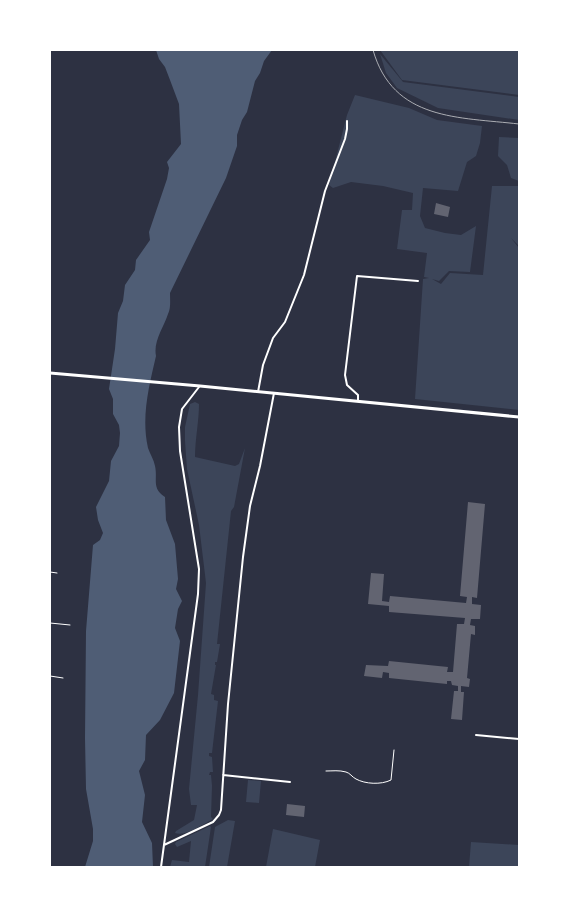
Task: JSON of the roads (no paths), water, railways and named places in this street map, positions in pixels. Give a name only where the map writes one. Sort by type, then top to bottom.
[{"type":"main road","points":[[50,374],[200,386],[519,417]]},
{"type":"street","points":[[258,392],[263,365],[273,338],[285,322],[304,275],[325,191],[345,139],[347,121]]},
{"type":"street","points":[[358,401],[358,395],[347,385],[345,375],[357,276],[418,281]]},
{"type":"street","points":[[161,867],[198,594],[199,569],[181,460],[179,427],[182,409],[200,386]]},
{"type":"street","points":[[164,845],[217,819],[221,810],[228,704],[244,549],[250,506],[274,393]]},
{"type":"street","points":[[476,735],[519,739]]},
{"type":"street","points":[[223,775],[290,782]]},
{"type":"lane","points":[[50,572],[57,574]]},
{"type":"lane","points":[[50,623],[70,625]]},
{"type":"lane","points":[[50,676],[63,678]]},
{"type":"lane","points":[[326,771],[336,770],[348,773],[357,780],[386,783],[391,780],[394,750]]},
{"type":"railway","points":[[373,50],[383,73],[396,91],[412,103],[431,111],[452,116],[519,124]]}]
